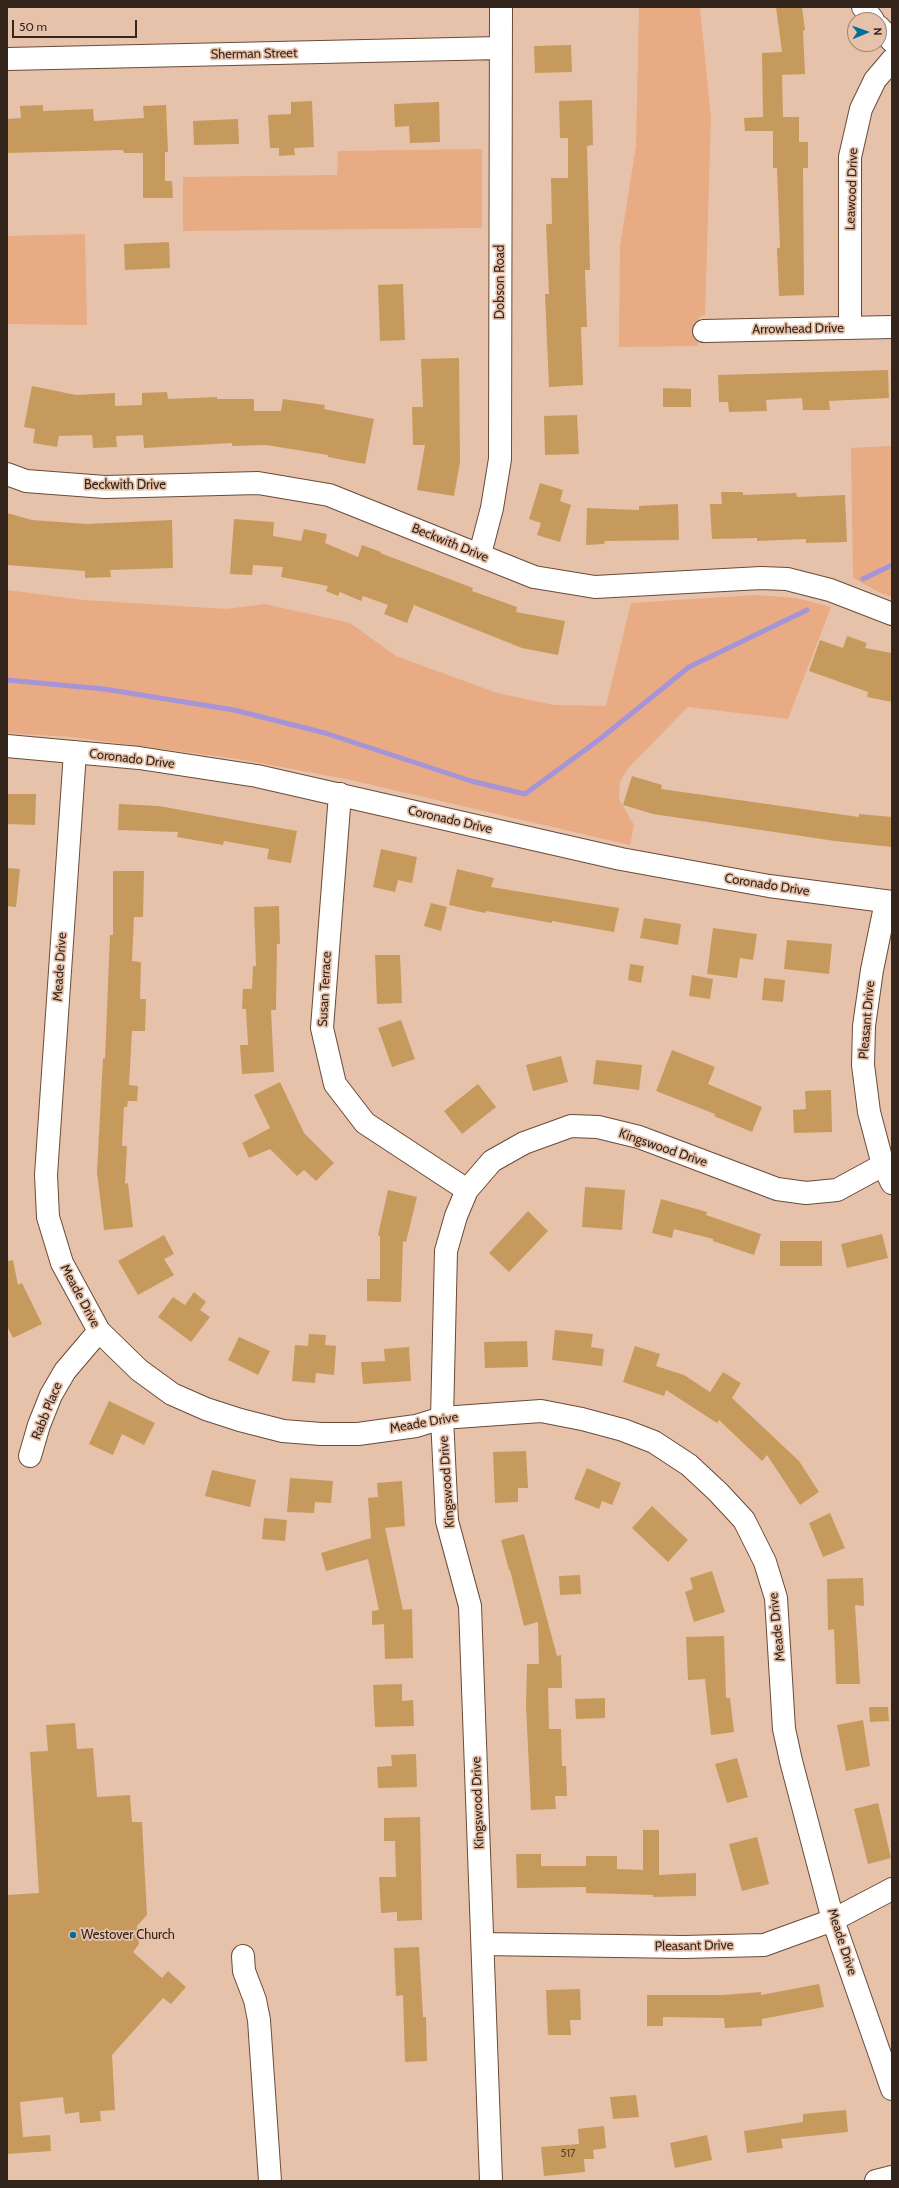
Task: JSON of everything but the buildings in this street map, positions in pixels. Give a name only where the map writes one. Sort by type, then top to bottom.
[{"type":"street","name":"Dobson Road","points":[[480,554],[492,508],[500,459],[501,7]]},
{"type":"street","name":"Sherman Street","points":[[7,59],[500,48]]},
{"type":"street","name":"Leawood Drive","points":[[850,328],[850,157],[861,109],[875,80],[892,60]]},
{"type":"street","name":"Arrowhead Drive","points":[[704,331],[892,327]]},
{"type":"street","name":"Beckwith Drive","points":[[7,474],[26,481],[106,487],[258,483],[321,493],[480,554],[534,577],[595,586],[761,578],[787,579],[830,590],[892,614]]},
{"type":"street","name":"Coronado Drive","points":[[7,746],[139,758],[257,776],[621,859],[769,886],[889,902]]},
{"type":"street","name":"Meade Drive","points":[[75,752],[46,1175],[48,1217],[62,1263],[99,1331],[139,1370],[172,1394],[206,1409],[240,1420],[283,1431],[343,1434],[416,1426],[442,1418],[542,1411],[582,1419],[622,1430],[654,1442],[689,1465],[744,1520],[765,1562],[776,1598],[784,1729],[790,1761],[834,1920],[892,2089]]},
{"type":"street","name":"Susan Terrace","points":[[340,794],[322,1028],[335,1084],[365,1123],[467,1190]]},
{"type":"street","name":"Pleasant Drive","points":[[888,1174],[869,1112],[863,1065],[864,1026],[871,977],[889,902]]},
{"type":"street","name":"Kingswood Drive","points":[[491,2181],[470,1606],[447,1521],[442,1418],[446,1251],[456,1216],[467,1190],[492,1161],[524,1143],[571,1126],[598,1127],[639,1137],[778,1189],[806,1193],[837,1190],[888,1174]]},
{"type":"street","name":"Rabb Place","points":[[30,1456],[39,1425],[51,1395],[65,1371],[99,1331]]},
{"type":"street","name":"Pleasant Drive","points":[[483,1944],[684,1947],[764,1945],[834,1920],[892,1889]]},
{"type":"street","points":[[243,1956],[244,1971],[255,2000],[259,2020],[270,2181]]},
{"type":"street","points":[[876,2181],[892,2177]]},
{"type":"shaded area","points":[[639,7],[700,7],[711,117],[705,315],[699,317],[698,346],[619,347],[620,246],[636,146]]},
{"type":"shaded area","points":[[482,149],[482,228],[183,231],[183,177],[337,175],[338,151]]},
{"type":"shaded area","points":[[85,234],[87,325],[7,324],[7,236]]},
{"type":"shaded area","points":[[892,446],[892,597],[853,578],[851,448]]},
{"type":"shaded area","points":[[7,590],[84,600],[226,609],[265,604],[350,623],[396,656],[497,693],[554,705],[606,706],[631,603],[755,595],[796,598],[831,607],[788,719],[688,707],[628,768],[620,782],[619,799],[634,825],[630,845],[346,779],[238,759],[71,737],[7,733]]},
{"type":"waterway","points":[[863,579],[892,565]]},
{"type":"waterway","points":[[7,680],[104,689],[234,710],[325,733],[471,781],[525,794],[600,739],[689,667],[807,610]]},
{"type":"place","name":"Westover Church","points":[[73,1935]]}]
